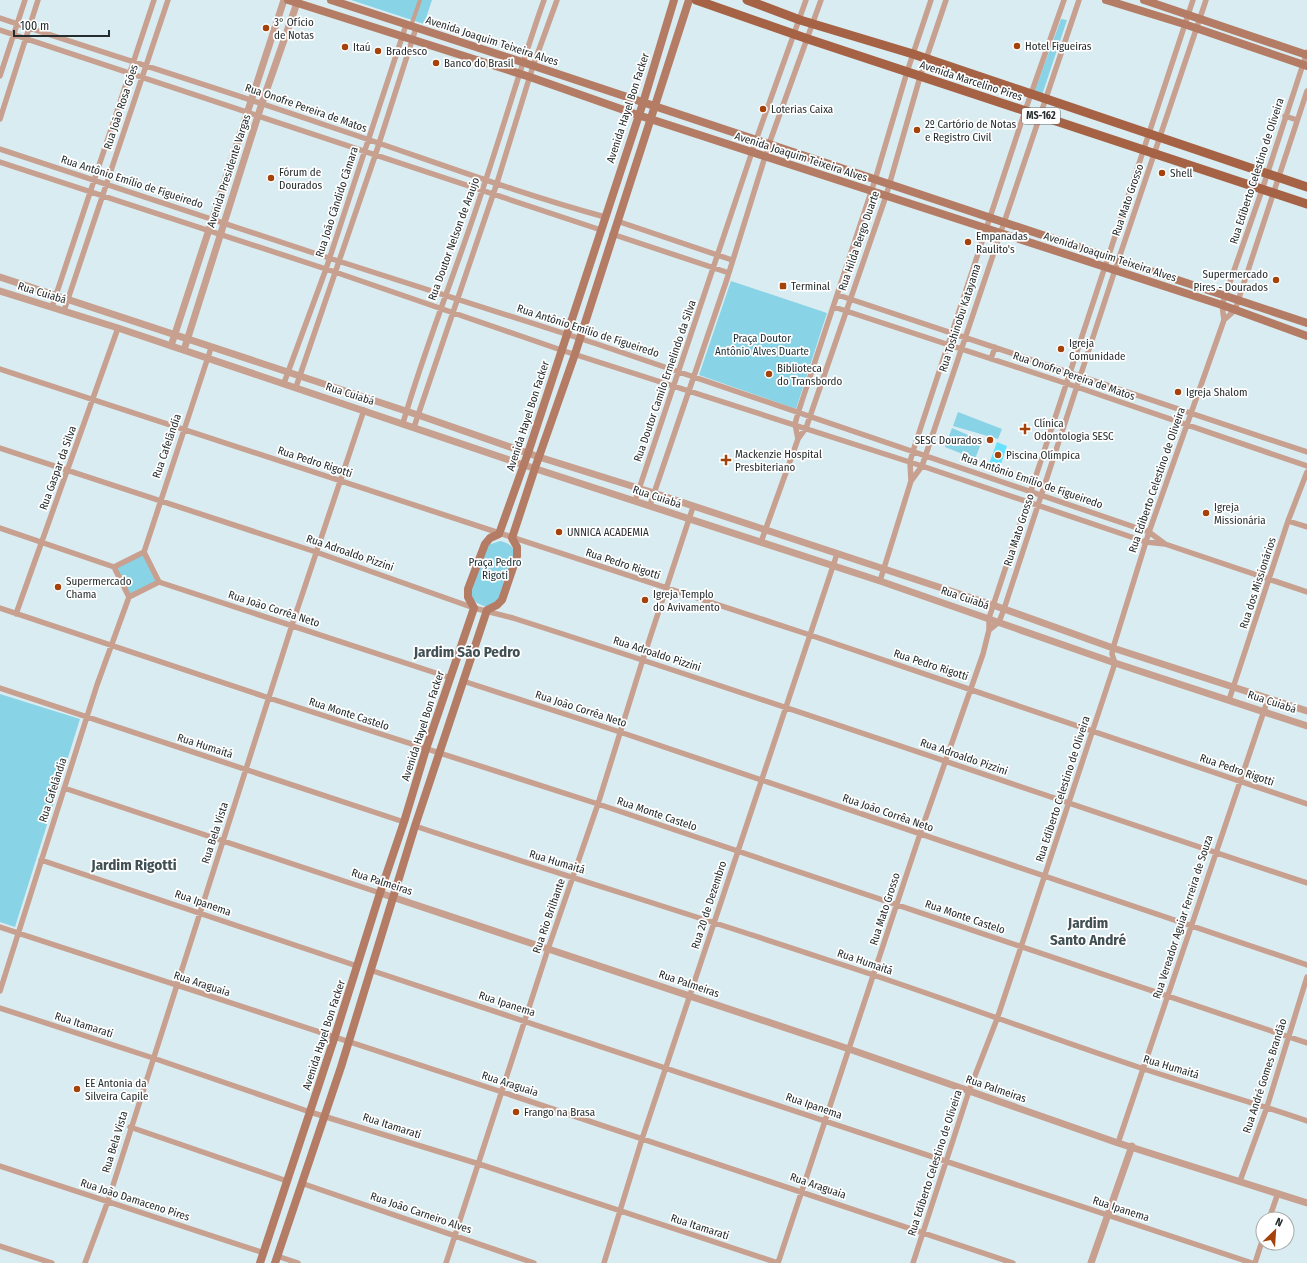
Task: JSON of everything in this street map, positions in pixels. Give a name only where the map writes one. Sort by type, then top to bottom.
[{"type":"main road","name":"Avenida Joaquim Teixeira Alves","points":[[288,0],[297,1],[402,35],[871,192],[1000,232],[1222,305],[1307,336]]},
{"type":"main road","name":"Avenida Joaquim Teixeira Alves","points":[[331,0],[1118,259],[1307,323]]},
{"type":"main road","name":"Avenida Hayel Bon Facker","points":[[499,534],[524,465],[643,103],[674,0]]},
{"type":"main road","name":"Avenida Hayel Bon Facker","points":[[512,538],[534,468],[580,340],[616,221],[689,0]]},
{"type":"main road","name":"Avenida Marcelino Pires","points":[[696,0],[795,34],[808,40],[1307,204]]},
{"type":"main road","name":"Avenida Marcelino Pires","points":[[747,0],[800,20],[913,54],[1307,187]]},
{"type":"main road","points":[[1106,0],[1184,24],[1305,65]]},
{"type":"main road","points":[[1144,0],[1307,54]]},
{"type":"main road","points":[[474,608],[468,597],[468,589],[484,544],[490,538],[499,534]]},
{"type":"main road","points":[[276,1259],[349,1042],[415,826],[487,610],[497,605],[502,600],[517,556],[517,548],[512,538]]},
{"type":"main road","name":"Avenida Hayel Bon Facker","points":[[260,1263],[334,1039],[426,749],[474,608]]},
{"type":"street","points":[[0,76],[25,0]]},
{"type":"street","points":[[0,119],[38,0]]},
{"type":"street","name":"Rua João Rosa Góes","points":[[52,307],[154,0]]},
{"type":"street","name":"Rua João Rosa Góes","points":[[64,311],[144,66],[168,0]]},
{"type":"street","name":"Avenida Presidente Vargas","points":[[171,346],[246,112],[284,0]]},
{"type":"street","name":"Rua João Cândido Câmara","points":[[284,383],[326,269],[402,35],[411,26],[420,0]]},
{"type":"street","name":"Rua Doutor Nelson de Araujo","points":[[403,423],[440,307],[486,179],[518,73],[544,0]]},
{"type":"street","name":"Rua Doutor Nelson de Araujo","points":[[414,427],[456,299],[497,183],[533,66],[557,0]]},
{"type":"street","points":[[752,152],[806,0]]},
{"type":"street","points":[[650,505],[729,273],[769,144],[808,40],[821,0]]},
{"type":"street","name":"Rua Hilda Bergo Duarte","points":[[798,439],[795,424],[798,413],[838,295],[875,180],[907,72],[931,0]]},
{"type":"street","name":"Rua Hilda Bergo Duarte","points":[[760,542],[798,439],[806,428],[846,312],[849,299],[886,196],[920,77],[946,0]]},
{"type":"street","name":"Rua Toshinobu Katayama","points":[[880,581],[910,481],[910,462],[913,451],[1025,111],[1064,0]]},
{"type":"street","name":"Rua Toshinobu Katayama","points":[[910,481],[922,466],[1038,115],[1079,0]]},
{"type":"street","name":"Rua Mato Grosso","points":[[778,1263],[896,905],[971,689],[989,630],[989,618],[1032,490],[1103,266],[1149,134],[1193,0]]},
{"type":"street","name":"Rua Mato Grosso","points":[[999,622],[1118,259],[1155,154],[1206,0]]},
{"type":"street","name":"Avenida Presidente Vargas","points":[[184,350],[262,103],[297,1]]},
{"type":"street","name":"Rua Onofre Pereira de Matos","points":[[0,18],[133,63],[251,99],[497,183],[605,217]]},
{"type":"street","points":[[296,387],[375,156],[412,39],[411,26]]},
{"type":"street","name":"Rua Onofre Pereira de Matos","points":[[0,30],[601,230]]},
{"type":"street","name":"Rua Ediberto Celestino de Oliveira","points":[[913,1263],[969,1091],[997,1019],[1115,662],[1112,654],[1149,532],[1224,320],[1222,305],[1225,295],[1268,173],[1285,116],[1305,65],[1307,54]]},
{"type":"street","name":"Rua Ediberto Celestino de Oliveira","points":[[1224,320],[1235,310],[1307,91]]},
{"type":"street","points":[[1285,116],[1298,120]]},
{"type":"street","name":"Rua Antônio Emílio de Figueiredo","points":[[0,149],[444,296],[694,376],[798,413],[1032,490],[1149,532],[1165,544]]},
{"type":"street","name":"Rua Doutor Camilo Ermelindo da Silva","points":[[635,501],[752,152]]},
{"type":"street","name":"Rua Antônio Emílio de Figueiredo","points":[[0,162],[102,195],[220,236],[453,311],[561,350],[795,424],[1028,501],[1146,542],[1165,544],[1307,592]]},
{"type":"street","points":[[616,221],[732,260]]},
{"type":"street","points":[[612,234],[729,273]]},
{"type":"street","name":"Rua Cuiabá","points":[[0,277],[211,348],[418,415],[539,457],[654,493],[1004,609],[1114,648],[1307,711]]},
{"type":"street","name":"Rua Cuiabá","points":[[0,291],[118,328],[524,465],[880,581],[1307,726]]},
{"type":"street","name":"Rua Onofre Pereira de Matos","points":[[838,295],[965,336],[1307,452]]},
{"type":"street","name":"Rua Onofre Pereira de Matos","points":[[834,307],[1066,383],[1307,466]]},
{"type":"street","name":"Rua Gaspar da Silva","points":[[16,614],[118,328]]},
{"type":"street","points":[[991,359],[995,347]]},
{"type":"street","name":"Rua Cafelândia","points":[[144,552],[159,500],[211,348]]},
{"type":"street","name":"Rua Pedro Rigotti","points":[[0,368],[499,534],[810,635],[1307,804]]},
{"type":"street","name":"Rua Bela Vista","points":[[85,1263],[108,1201],[130,1127],[199,912],[292,625],[364,410]]},
{"type":"street","name":"Rua Adroaldo Pizzini","points":[[0,448],[316,552],[474,608],[487,610],[643,659],[945,761],[1067,804],[1307,883]]},
{"type":"street","name":"Rua dos Missionários","points":[[1229,700],[1270,580],[1288,521],[1307,472]]},
{"type":"street","points":[[606,492],[610,480]]},
{"type":"street","name":"Rua Rio Brilhante","points":[[446,1263],[548,949],[598,804],[643,659],[693,507]]},
{"type":"street","points":[[1288,521],[1307,527]]},
{"type":"street","points":[[0,528],[42,541],[114,567],[129,597],[159,582],[144,552],[114,567]]},
{"type":"street","name":"Rua 20 de Dezembro","points":[[604,1263],[642,1139],[837,554]]},
{"type":"street","name":"Rua João Corrêa Neto","points":[[159,582],[451,678]]},
{"type":"street","name":"Rua Cafelândia","points":[[0,991],[110,645],[129,597]]},
{"type":"street","name":"Rua Monte Castelo","points":[[0,608],[269,698],[598,804],[1307,1043]]},
{"type":"street","points":[[989,630],[999,622]]},
{"type":"street","name":"Rua João Corrêa Neto","points":[[463,681],[620,732],[1307,965]]},
{"type":"street","name":"Rua Humaitá","points":[[0,688],[404,822]]},
{"type":"street","name":"Rua Vereador Aguiar Ferreira de Souza","points":[[1118,1143],[1142,1068],[1168,997],[1268,699]]},
{"type":"street","name":"Rua Palmeiras","points":[[64,788],[849,1049],[1118,1143],[1132,1146],[1307,1203]]},
{"type":"street","name":"Rua Humaitá","points":[[415,826],[516,860],[714,921],[1142,1068],[1307,1121]]},
{"type":"street","name":"Rua Ipanema","points":[[41,860],[357,966]]},
{"type":"street","name":"Rua Araguaia","points":[[0,927],[334,1039],[349,1042],[802,1191],[1013,1263]]},
{"type":"street","name":"Rua Ipanema","points":[[370,970],[525,1020],[946,1162],[1252,1263]]},
{"type":"street","name":"Rua André Gomes Brandão","points":[[1240,1181],[1267,1107],[1307,977]]},
{"type":"street","name":"Rua Itamarati","points":[[0,1008],[153,1058],[310,1112],[325,1115],[478,1164],[619,1212],[778,1263]]},
{"type":"street","points":[[130,1127],[287,1181]]},
{"type":"street","points":[[1091,1263],[1132,1146]]},
{"type":"street","name":"Rua João Damaceno Pires","points":[[0,1166],[264,1253]]},
{"type":"street","name":"Rua João Carneiro Alves","points":[[301,1183],[534,1263]]},
{"type":"street","points":[[1272,1211],[1278,1193]]},
{"type":"street","points":[[0,1246],[52,1263]]},
{"type":"street","points":[[1255,1263],[1259,1251]]},
{"type":"street","points":[[276,1259],[298,1263]]},
{"type":"green space","points":[[351,0],[432,0],[424,24]]},
{"type":"green space","points":[[1061,19],[1067,20],[1042,95],[1034,93]]},
{"type":"green space","name":"Praça Doutor Antônio Alves Duarte","points":[[731,281],[827,313],[796,409],[699,375]]},
{"type":"green space","points":[[958,412],[1002,429],[998,439],[953,426]]},
{"type":"green space","points":[[952,428],[982,441],[975,459],[945,447]]},
{"type":"green space","name":"Praça Pedro Rigoti","points":[[500,541],[510,546],[514,550],[516,556],[500,600],[487,607],[476,602],[471,592],[488,545]]},
{"type":"green space","points":[[143,554],[157,581],[129,595],[116,568]]},
{"type":"green space","points":[[0,694],[80,719],[15,927],[0,922]]},
{"type":"shaded area","name":"Piscina Olímpica","points":[[997,442],[1007,446],[1000,467],[989,464]]},
{"type":"place","name":"3° Ofício de Notas","points":[[266,28]]},
{"type":"place","name":"Hotel Figueiras","points":[[1017,46]]},
{"type":"place","name":"Itaú","points":[[345,47]]},
{"type":"place","name":"Bradesco","points":[[378,51]]},
{"type":"place","name":"Banco do Brasil","points":[[436,63]]},
{"type":"place","name":"Loterias Caixa","points":[[763,109]]},
{"type":"place","name":"2º Cartório de Notas e Registro Civil","points":[[917,130]]},
{"type":"place","name":"Shell","points":[[1162,173]]},
{"type":"place","name":"Fórum de Dourados","points":[[271,178]]},
{"type":"place","name":"Empanadas Raulito's","points":[[968,242]]},
{"type":"place","name":"Supermercado Pires - Dourados","points":[[1276,280]]},
{"type":"place","name":"Terminal","points":[[783,286]]},
{"type":"place","name":"Igreja Comunidade","points":[[1061,349]]},
{"type":"place","name":"Biblioteca do Transbordo","points":[[769,374]]},
{"type":"place","name":"Igreja Shalom","points":[[1178,392]]},
{"type":"place","name":"Clínica Odontologia SESC","points":[[1025,429]]},
{"type":"place","name":"SESC Dourados","points":[[990,440]]},
{"type":"place","name":"Piscina Olímpica","points":[[998,455]]},
{"type":"place","name":"Mackenzie Hospital Presbiteriano","points":[[726,460]]},
{"type":"place","name":"Igreja Missionária","points":[[1206,513]]},
{"type":"place","name":"UNNICA ACADEMIA","points":[[559,532]]},
{"type":"place","name":"Supermercado Chama","points":[[58,587]]},
{"type":"place","name":"Igreja Templo do Avivamento","points":[[645,600]]},
{"type":"place","name":"EE Antonia da Silveira Capile","points":[[77,1089]]},
{"type":"place","name":"Frango na Brasa","points":[[516,1112]]},
{"type":"district","name":"Jardim São Pedro","points":[[467,652]]},
{"type":"district","name":"Jardim Rigotti","points":[[134,865]]},
{"type":"district","name":"Jardim Santo André","points":[[1088,932]]}]
